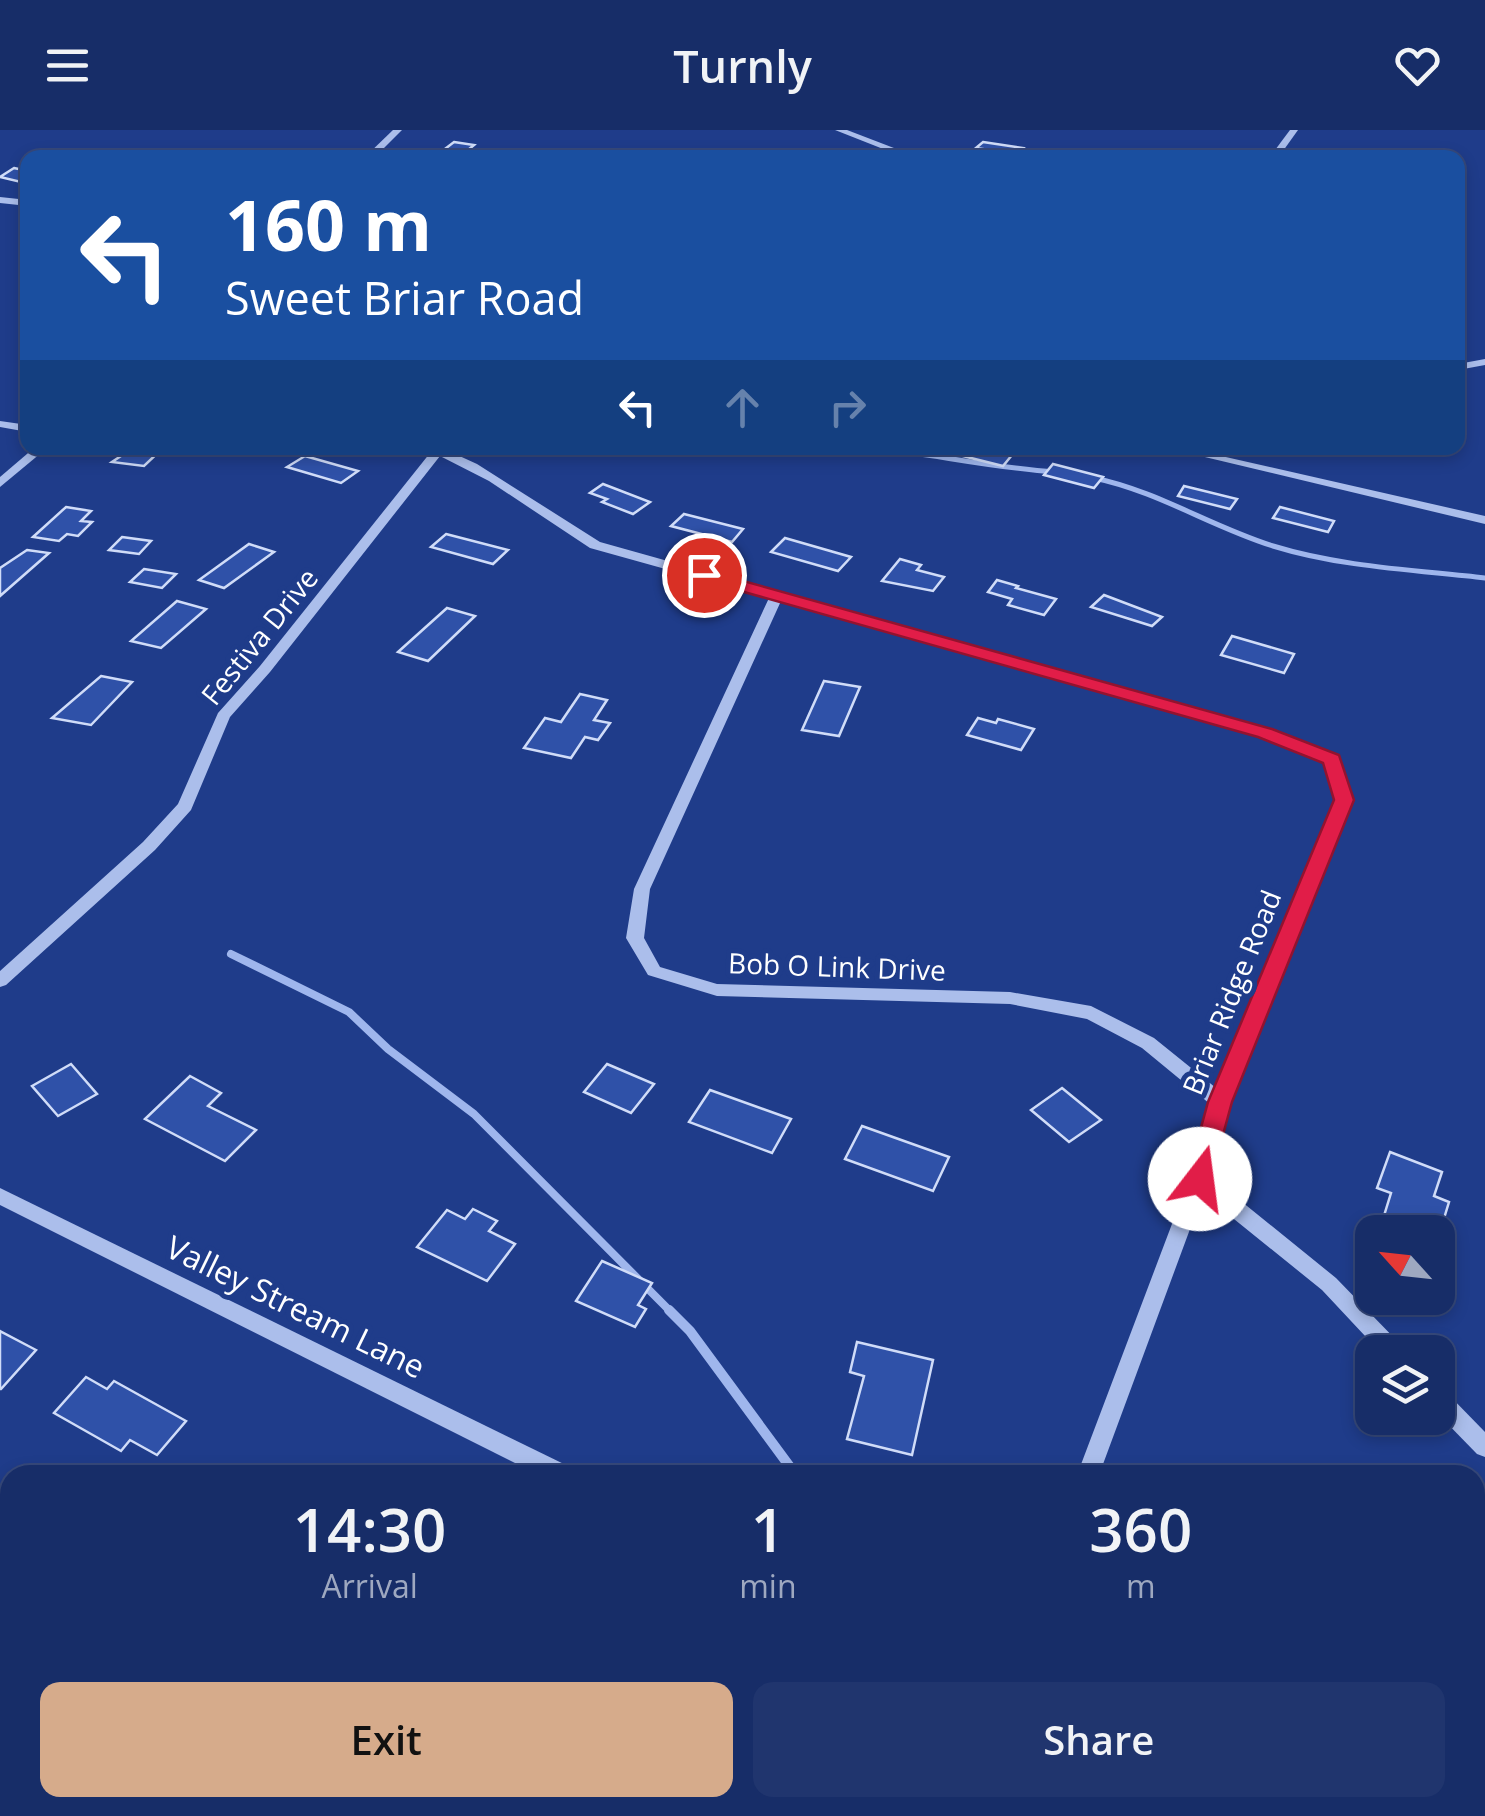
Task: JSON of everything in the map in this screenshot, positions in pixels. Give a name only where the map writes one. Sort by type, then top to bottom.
[{"type":"street","points":[[377,150],[398,130]]},
{"type":"street","points":[[840,130],[894,150]]},
{"type":"street","points":[[0,482],[33,455]]},
{"type":"street","name":"Festiva Drive","points":[[0,980],[150,846],[185,806],[222,716],[265,669],[428,455]]},
{"type":"street","points":[[448,455],[487,471],[553,522],[595,545],[776,595]]},
{"type":"street","points":[[1203,455],[1485,520]]},
{"type":"street","name":"Briar Ridge Road","points":[[776,595],[1265,733],[1332,759],[1344,800],[1220,1102],[1200,1179],[1092,1465]]},
{"type":"street","name":"Bob O Link Drive","points":[[776,595],[642,889],[635,938],[654,971],[718,990],[1010,998],[1091,1013],[1148,1043],[1220,1102]]},
{"type":"street","points":[[1200,1179],[1329,1284],[1377,1335]]},
{"type":"street","name":"Valley Stream Lane","points":[[0,1196],[542,1465]]},
{"type":"street","points":[[1455,1417],[1485,1447]]},
{"type":"building","points":[[454,142],[474,145],[468,150],[444,150]]},
{"type":"building","points":[[983,142],[1023,148],[989,150],[976,148]]},
{"type":"building","points":[[14,168],[20,169],[20,182],[0,177]]},
{"type":"building","points":[[122,455],[156,455],[144,466],[112,462]]},
{"type":"building","points":[[959,455],[1012,455],[1003,466]]},
{"type":"building","points":[[305,456],[358,471],[341,483],[287,467]]},
{"type":"building","points":[[1053,464],[1103,477],[1094,488],[1044,475]]},
{"type":"building","points":[[603,484],[650,502],[633,514],[590,493]]},
{"type":"building","points":[[1184,486],[1237,499],[1230,509],[1178,496]]},
{"type":"building","points":[[66,507],[91,511],[81,521],[92,522],[78,536],[67,534],[59,541],[33,537]]},
{"type":"building","points":[[1280,507],[1334,521],[1328,532],[1273,518]]},
{"type":"building","points":[[684,514],[743,529],[732,542],[671,526]]},
{"type":"building","points":[[446,534],[508,550],[493,564],[431,547]]},
{"type":"building","points":[[122,537],[151,541],[139,554],[109,550]]},
{"type":"building","points":[[785,538],[851,557],[838,571],[771,552]]},
{"type":"building","points":[[249,544],[274,552],[224,588],[199,580]]},
{"type":"building","points":[[27,550],[49,553],[0,596],[0,568]]},
{"type":"building","points":[[900,559],[921,565],[917,570],[944,577],[933,591],[882,581]]},
{"type":"building","points":[[144,569],[176,574],[162,588],[130,582]]},
{"type":"building","points":[[997,580],[1056,599],[1044,615],[1008,605],[1012,599],[988,592]]},
{"type":"building","points":[[1104,595],[1162,617],[1152,626],[1091,607]]},
{"type":"building","points":[[177,601],[206,609],[161,648],[131,641]]},
{"type":"building","points":[[447,608],[475,616],[428,661],[398,652]]},
{"type":"building","points":[[1232,636],[1294,654],[1284,673],[1221,655]]},
{"type":"building","points":[[101,676],[132,682],[91,725],[52,718]]},
{"type":"building","points":[[824,681],[860,687],[839,736],[802,730]]},
{"type":"building","points":[[580,694],[607,700],[594,720],[610,723],[598,740],[585,737],[571,758],[524,748],[545,718],[561,722]]},
{"type":"building","points":[[978,718],[1034,729],[1021,750],[967,735]]},
{"type":"building","points":[[71,1064],[97,1094],[58,1116],[32,1086]]},
{"type":"building","points":[[607,1064],[654,1084],[631,1113],[584,1092]]},
{"type":"building","points":[[190,1076],[221,1093],[208,1106],[256,1130],[225,1161],[145,1119]]},
{"type":"building","points":[[1062,1088],[1101,1120],[1069,1142],[1031,1110]]},
{"type":"building","points":[[710,1090],[791,1119],[772,1153],[689,1122]]},
{"type":"building","points":[[862,1126],[949,1157],[933,1191],[845,1159]]},
{"type":"building","points":[[1390,1152],[1442,1172],[1434,1196],[1449,1202],[1445,1215],[1384,1215],[1391,1193],[1377,1188]]},
{"type":"building","points":[[473,1209],[497,1221],[489,1231],[515,1244],[487,1281],[417,1247],[447,1210],[465,1219]]},
{"type":"building","points":[[602,1261],[652,1283],[638,1305],[646,1309],[635,1327],[576,1301]]},
{"type":"building","points":[[0,1331],[36,1350],[1,1389],[0,1389]]},
{"type":"building","points":[[857,1342],[933,1360],[912,1455],[847,1439],[864,1376],[850,1372]]},
{"type":"building","points":[[86,1377],[107,1389],[114,1381],[186,1421],[157,1455],[130,1440],[121,1451],[54,1413]]},
{"type":"waterway","points":[[924,455],[1055,472]]},
{"type":"waterway","points":[[1094,478],[1140,491],[1250,538],[1299,553],[1378,567],[1485,578]]},
{"type":"waterway","points":[[231,954],[349,1012],[388,1049],[474,1114],[672,1313]]},
{"type":"waterway","points":[[669,1310],[672,1313]]},
{"type":"waterway","points":[[672,1313],[690,1331],[789,1465]]},
{"type":"route","points":[[704,575],[1265,733],[1332,759],[1344,800],[1220,1102],[1200,1179]]}]
